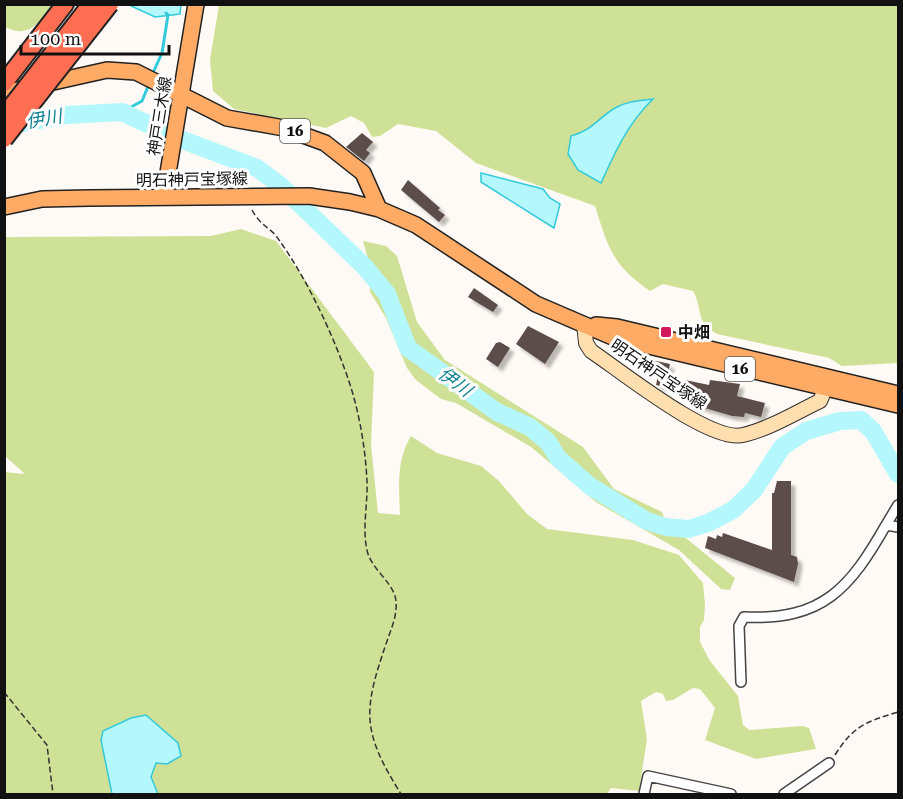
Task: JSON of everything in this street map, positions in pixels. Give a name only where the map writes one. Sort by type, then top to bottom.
[{"type":"highway","points":[[4,83],[64,4]]},
{"type":"highway","points":[[4,116],[90,4]]},
{"type":"highway","points":[[4,139],[110,4]]},
{"type":"main road","name":"神戸三木線","points":[[164,197],[196,4]]},
{"type":"main road","name":"16","points":[[4,93],[107,70],[136,72],[156,80],[226,118],[284,128],[325,143],[363,173],[379,209]]},
{"type":"main road","name":"明石神戸宝塚線","points":[[4,207],[50,199],[164,197],[309,196],[350,202],[379,209],[439,239],[508,288],[536,304],[615,338],[828,384],[898,394]]},
{"type":"main road","name":"明石神戸宝塚線","points":[[828,384],[898,405]]},
{"type":"street","name":"明石神戸宝塚線","points":[[584,324],[586,344],[591,351],[696,423],[724,435],[742,436],[820,401],[828,384]]},
{"type":"street","points":[[741,682],[739,626],[744,617],[763,618],[789,614],[806,609],[836,594],[860,569],[898,505]]},
{"type":"street","points":[[886,525],[898,527]]},
{"type":"street","points":[[784,795],[829,763]]},
{"type":"street","points":[[644,795],[648,776],[731,795]]},
{"type":"path","points":[[245,196],[261,225],[278,237],[302,278],[345,370],[359,416],[367,480],[367,551],[394,596],[396,614],[371,686],[368,705],[372,738],[383,766],[401,795]]},
{"type":"path","points":[[4,692],[47,746],[53,795]]},
{"type":"path","points":[[829,763],[848,735],[862,724],[898,712]]},
{"type":"green space","points":[[4,5],[52,5],[38,23],[27,30],[20,31],[5,27]]},
{"type":"green space","points":[[219,5],[898,5],[898,363],[842,366],[829,358],[717,334],[702,320],[693,291],[663,284],[650,291],[627,273],[608,244],[595,206],[476,163],[436,131],[398,124],[380,136],[372,137],[364,123],[351,116],[326,128],[234,109],[213,91],[210,60]],"holes":[[[652,100],[639,112],[613,155],[571,136],[587,132],[614,108]]]},
{"type":"green space","points":[[241,229],[276,241],[374,372],[371,445],[378,513],[400,515],[401,465],[411,436],[437,453],[481,466],[499,481],[527,514],[547,529],[633,540],[679,555],[703,583],[705,605],[704,620],[700,627],[700,642],[710,661],[738,696],[743,725],[749,730],[803,726],[809,728],[816,749],[756,759],[705,740],[715,708],[700,689],[693,688],[673,700],[666,701],[663,694],[656,692],[641,701],[647,739],[639,791],[611,788],[607,794],[158,794],[151,777],[156,762],[178,743],[146,715],[101,740],[112,794],[5,794],[4,472],[25,474],[5,456],[5,237],[211,236]]},
{"type":"green space","points":[[363,241],[386,246],[397,256],[417,322],[445,360],[583,447],[614,489],[662,512],[666,522],[735,578],[730,590],[721,589],[679,550],[596,502],[531,447],[456,403],[441,399],[416,380],[407,368],[386,318],[370,292],[371,270]]},
{"type":"water","points":[[129,5],[181,5],[180,14],[155,17]]},
{"type":"water","points":[[653,99],[629,128],[601,183],[578,170],[568,154],[571,136],[595,124],[620,106]]},
{"type":"water","points":[[481,173],[543,189],[550,198],[560,204],[554,228],[481,182]]},
{"type":"water","points":[[146,715],[178,743],[181,756],[167,764],[156,763],[151,777],[158,794],[112,794],[101,740],[103,731],[131,718]]},
{"type":"building","points":[[362,133],[373,142],[366,150],[370,153],[364,161],[346,147]]},
{"type":"building","points":[[408,180],[440,208],[438,210],[445,215],[439,222],[401,190]]},
{"type":"building","points":[[474,288],[498,305],[493,312],[468,297]]},
{"type":"building","points":[[528,326],[559,342],[545,364],[516,344]]},
{"type":"building","points":[[500,342],[510,348],[498,367],[486,359],[496,343]]},
{"type":"building","points":[[652,360],[670,364],[665,387],[656,385],[659,371],[650,368]]},
{"type":"building","points":[[685,380],[709,385],[710,380],[740,384],[737,396],[765,403],[761,417],[745,413],[744,417],[732,416],[691,404],[693,395],[684,393]]},
{"type":"building","points":[[777,481],[791,481],[791,555],[797,557],[798,564],[794,582],[705,548],[708,536],[716,539],[717,535],[722,537],[723,533],[772,550],[772,493],[774,493]]},
{"type":"waterway","points":[[152,75],[162,53],[168,15],[166,13]]},
{"type":"waterway","points":[[122,112],[142,101],[149,84]]},
{"type":"waterway","name":"伊川","points":[[6,126],[67,115],[122,112],[180,139],[257,168],[282,187],[365,267],[387,294],[408,348],[497,412],[530,427],[548,442],[558,458],[590,486],[647,521],[666,527],[689,529],[708,523],[733,510],[754,490],[782,447],[806,431],[840,421],[861,420],[873,431],[898,474]]},
{"type":"place","name":"中畑","points":[[666,332]]}]
